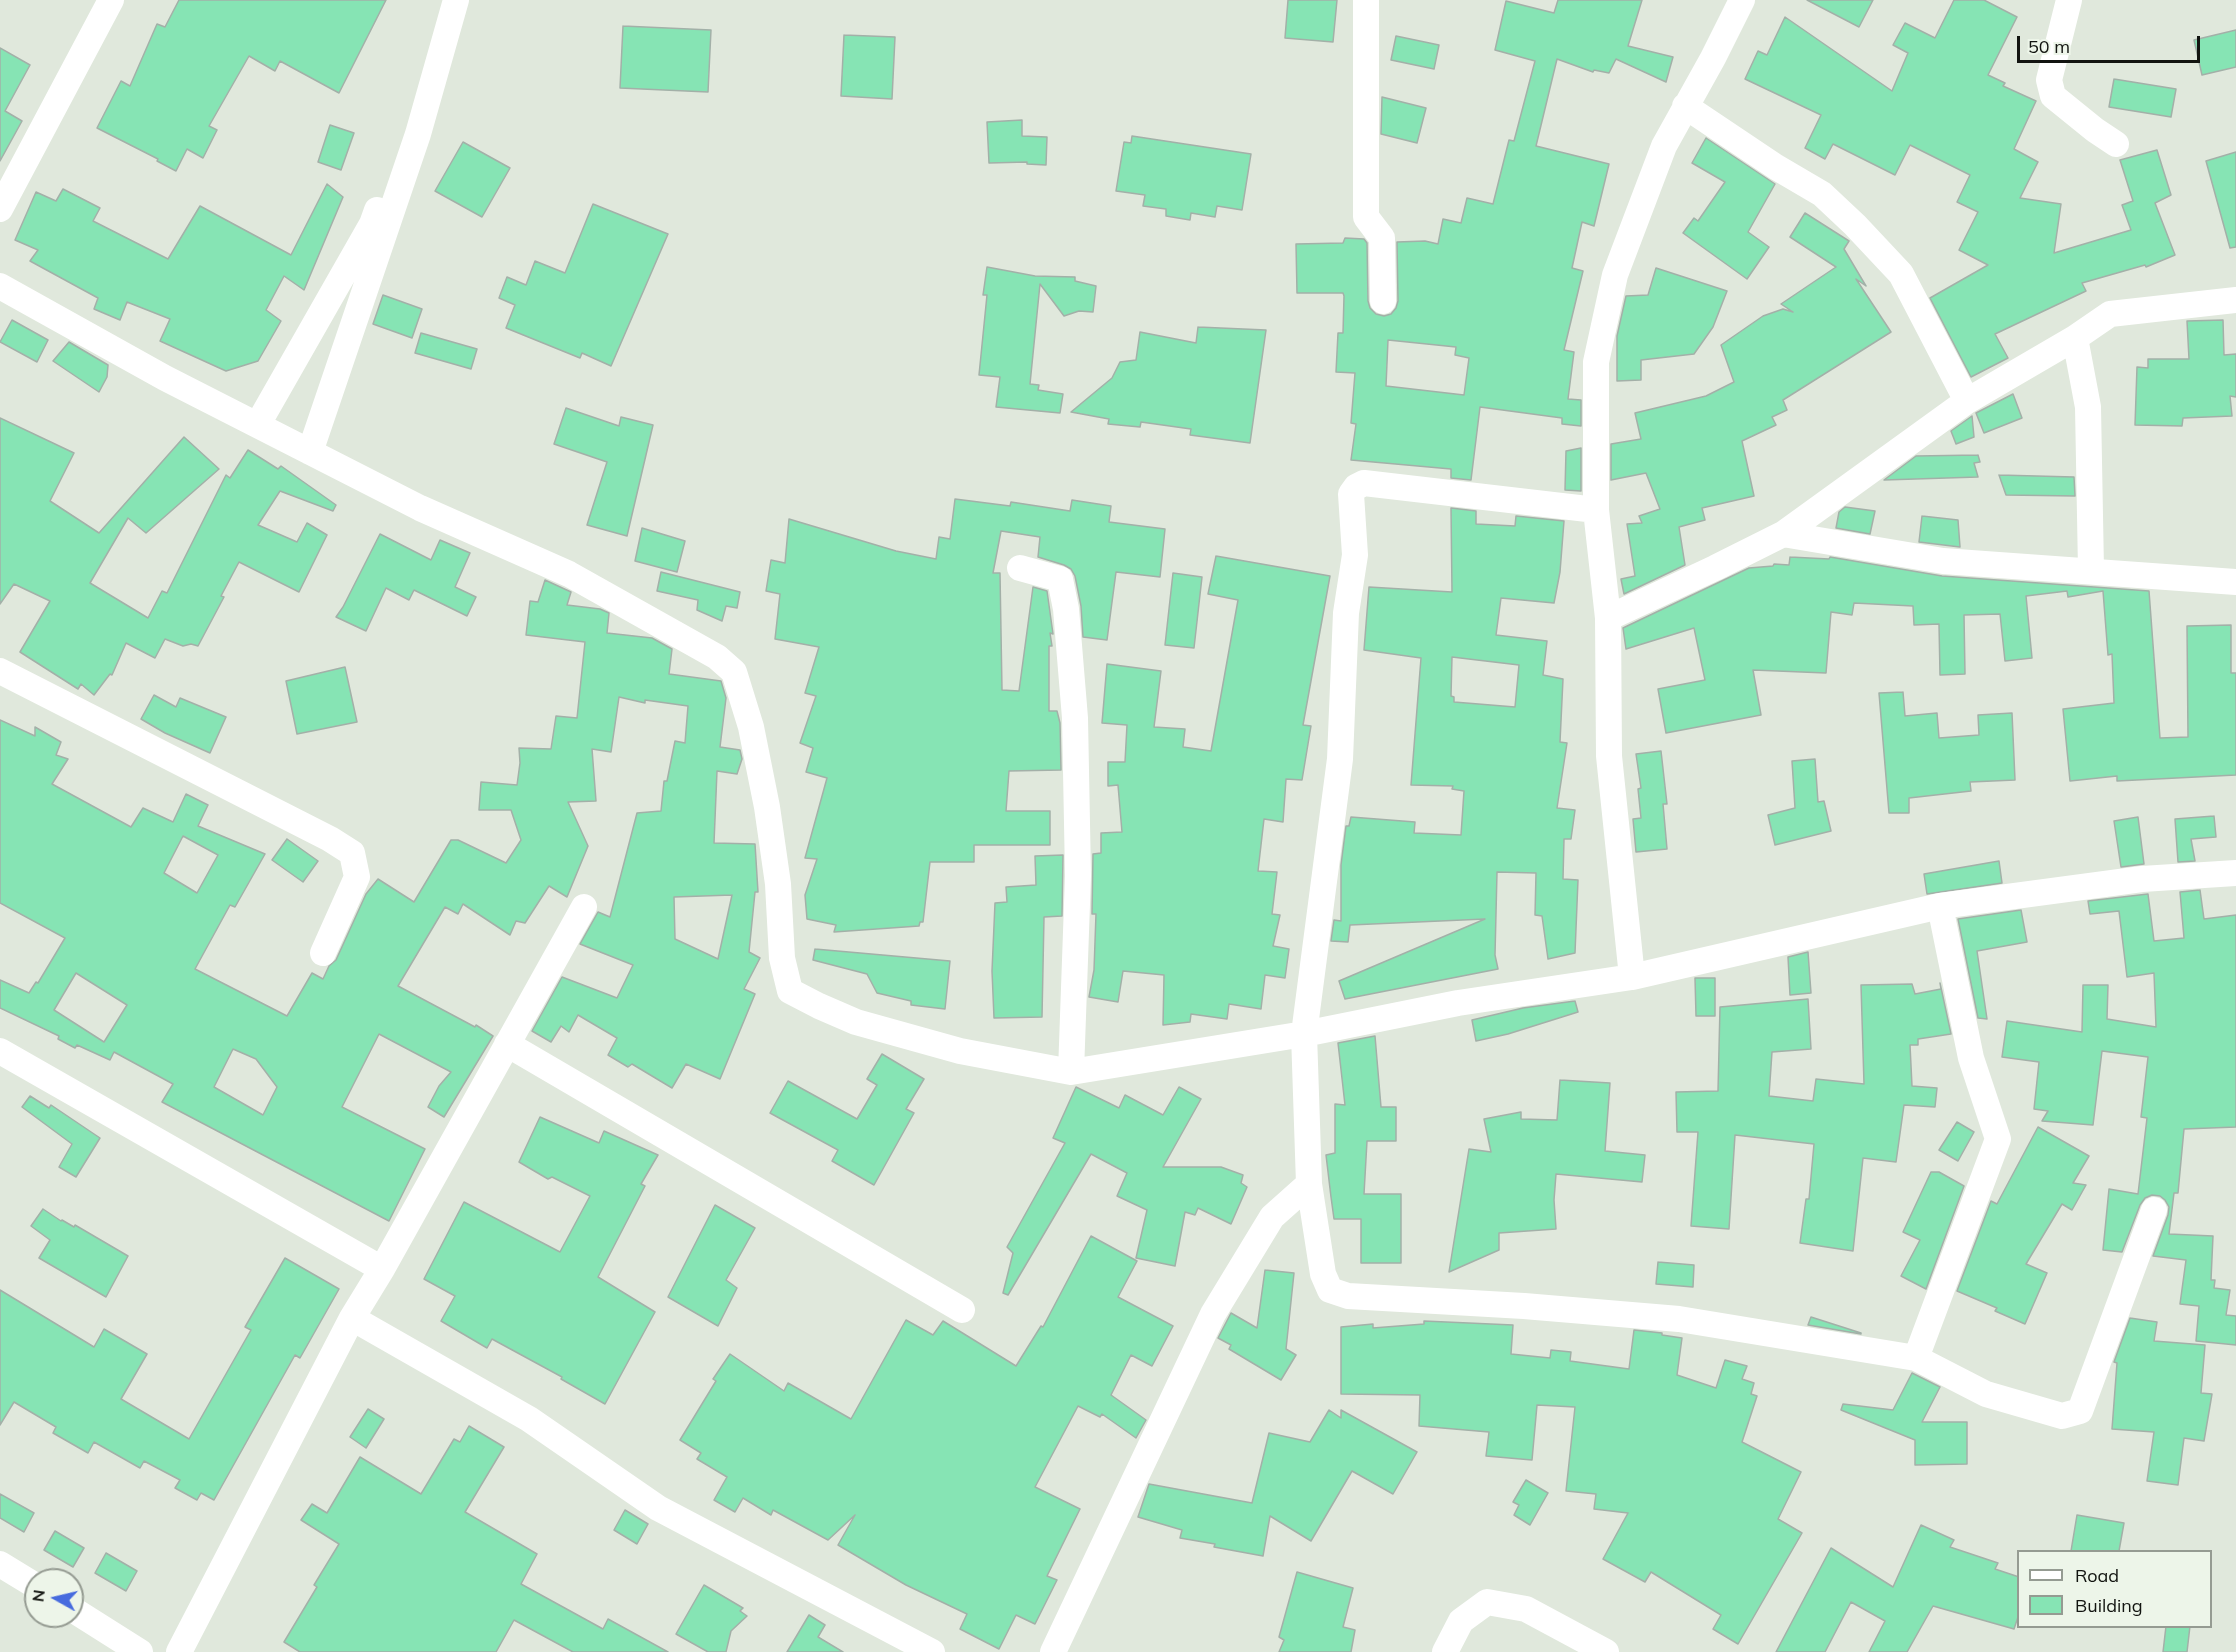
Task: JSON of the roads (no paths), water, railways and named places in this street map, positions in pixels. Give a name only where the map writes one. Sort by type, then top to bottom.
[{"type":"street","points":[[0,209],[111,0]]},
{"type":"street","points":[[258,424],[372,224],[404,131],[441,0]]},
{"type":"street","points":[[310,452],[418,134],[456,0]]},
{"type":"street","points":[[1366,0],[1366,217],[1382,238],[1383,301]]},
{"type":"street","points":[[1632,977],[1609,756],[1608,618],[1596,510],[1596,362],[1615,275],[1664,146],[1742,0]]},
{"type":"street","points":[[2069,0],[2049,80],[2053,96],[2116,144]]},
{"type":"street","points":[[1685,106],[1776,167],[1822,194],[1855,225],[1901,274],[1967,401]]},
{"type":"street","points":[[0,286],[165,378],[420,508],[569,574],[717,657],[734,672],[751,727],[767,807],[778,884],[782,958],[790,991],[856,1022],[960,1051],[1071,1072],[1304,1034],[1458,1003],[1632,977],[1940,906],[2142,879],[2236,873]]},
{"type":"street","points":[[1608,618],[1783,534],[1967,401],[2075,338],[2110,314],[2236,300]]},
{"type":"street","points":[[2075,338],[2088,407],[2091,570]]},
{"type":"street","points":[[1596,510],[1364,483],[1356,487],[1351,494],[1355,555],[1346,613],[1340,759],[1304,1034],[1309,1184],[1323,1274],[1330,1290],[1348,1296],[1524,1306],[1679,1319],[1916,1358],[1986,1394],[2062,1416],[2080,1411],[2154,1210]]},
{"type":"street","points":[[1783,534],[1943,561],[2236,582]]},
{"type":"street","points":[[1020,568],[1060,579],[1066,609],[1075,718],[1078,876],[1071,1072]]},
{"type":"street","points":[[0,671],[330,839],[352,854],[357,877],[323,953]]},
{"type":"street","points":[[1916,1358],[1998,1139],[1971,1058],[1940,906]]},
{"type":"street","points":[[179,1652],[352,1318],[382,1269],[584,907]]},
{"type":"street","points":[[507,1044],[962,1310]]},
{"type":"street","points":[[0,1051],[382,1269]]},
{"type":"street","points":[[1053,1652],[1213,1314],[1272,1217],[1309,1184]]},
{"type":"street","points":[[352,1318],[529,1419],[658,1508],[932,1652]]},
{"type":"street","points":[[0,1564],[24,1579]]},
{"type":"street","points":[[1445,1652],[1461,1621],[1487,1602],[1526,1609],[1606,1652]]},
{"type":"street","points":[[84,1616],[141,1652]]}]
